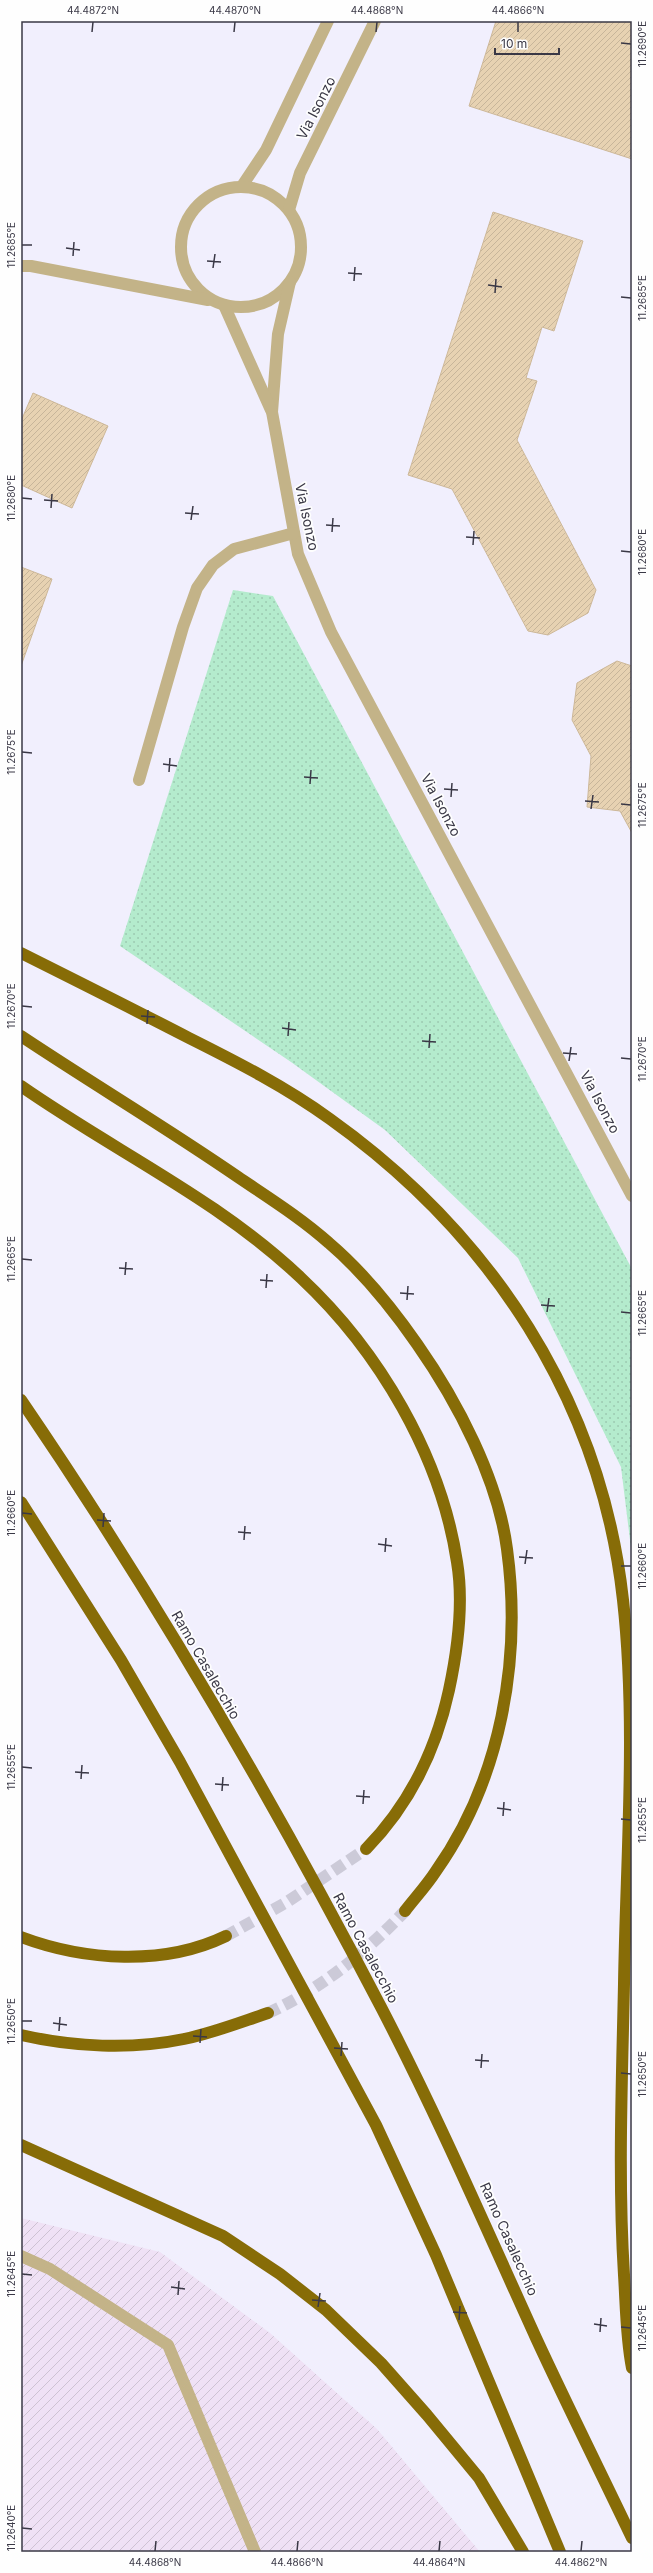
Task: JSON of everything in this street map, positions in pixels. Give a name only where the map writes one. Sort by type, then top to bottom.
[{"type":"highway","points":[[21,953],[277,1085],[328,1117],[405,1178],[487,1265],[546,1354],[580,1425],[600,1477],[612,1531],[623,1599],[627,1670],[628,1755],[621,2159],[623,2255],[632,2368]]},
{"type":"highway","points":[[21,1036],[176,1134],[292,1213],[331,1244],[365,1277],[399,1318],[446,1386],[470,1433],[492,1488],[507,1546],[511,1592],[511,1648],[505,1700],[495,1747],[478,1792],[460,1831],[437,1871],[405,1911]]},
{"type":"highway","points":[[21,1086],[189,1190],[248,1232],[302,1278],[350,1332],[393,1391],[424,1451],[445,1509],[457,1563],[460,1615],[454,1665],[444,1710],[432,1750],[412,1790],[389,1825],[366,1849]]},
{"type":"highway","name":"Ramo Casalecchio","points":[[21,1400],[120,1551],[283,1826],[383,2011],[474,2196],[536,2338],[632,2538]]},
{"type":"highway","points":[[21,1502],[121,1660],[233,1858],[376,2125],[436,2255],[560,2552]]},
{"type":"highway","points":[[21,1937],[63,1949],[121,1958],[202,1948],[226,1936]]},
{"type":"highway","points":[[21,2035],[46,2041],[85,2044],[144,2045],[185,2039],[268,2013]]},
{"type":"highway","points":[[21,2145],[223,2236],[280,2274],[326,2310],[381,2363],[428,2415],[479,2478],[523,2552]]},
{"type":"street","name":"Via Isonzo","points":[[242,186],[266,150],[328,21]]},
{"type":"street","name":"Via Isonzo","points":[[289,210],[300,173],[375,21]]},
{"type":"street","points":[[26,266],[220,303],[243,307],[260,304],[278,295],[290,282],[299,265],[301,246],[298,227],[289,210],[268,192],[242,186],[225,188],[209,195],[200,202],[186,220],[181,238],[182,258],[188,276],[199,291],[220,303],[272,412]]},
{"type":"street","points":[[272,412],[278,334],[290,282]]},
{"type":"street","name":"Via Isonzo","points":[[272,412],[298,554],[331,632],[632,1196]]},
{"type":"street","points":[[139,780],[183,628],[197,588],[213,565],[234,549],[294,533]]},
{"type":"street","points":[[21,2256],[50,2269],[168,2346],[255,2552]]},
{"type":"shaded area","points":[[21,2218],[160,2252],[270,2333],[377,2429],[480,2552],[21,2552]]},
{"type":"green space","points":[[233,590],[273,596],[632,1269],[632,1556],[621,1467],[518,1258],[385,1130],[291,1062],[120,946]]},
{"type":"building","points":[[496,21],[632,21],[632,159],[469,106]]},
{"type":"building","points":[[493,212],[583,241],[554,331],[542,327],[526,378],[537,381],[517,440],[596,590],[588,613],[548,635],[528,631],[452,489],[408,475]]},
{"type":"building","points":[[33,393],[108,426],[72,508],[21,485],[21,421]]},
{"type":"building","points":[[21,567],[52,579],[21,666]]},
{"type":"building","points":[[617,661],[632,666],[632,833],[620,811],[587,807],[591,756],[572,720],[577,683]]},
{"type":"tunnel","points":[[226,1936],[287,1902],[366,1849]]},
{"type":"tunnel","points":[[268,2013],[306,1993],[341,1969],[374,1941],[405,1911]]}]
